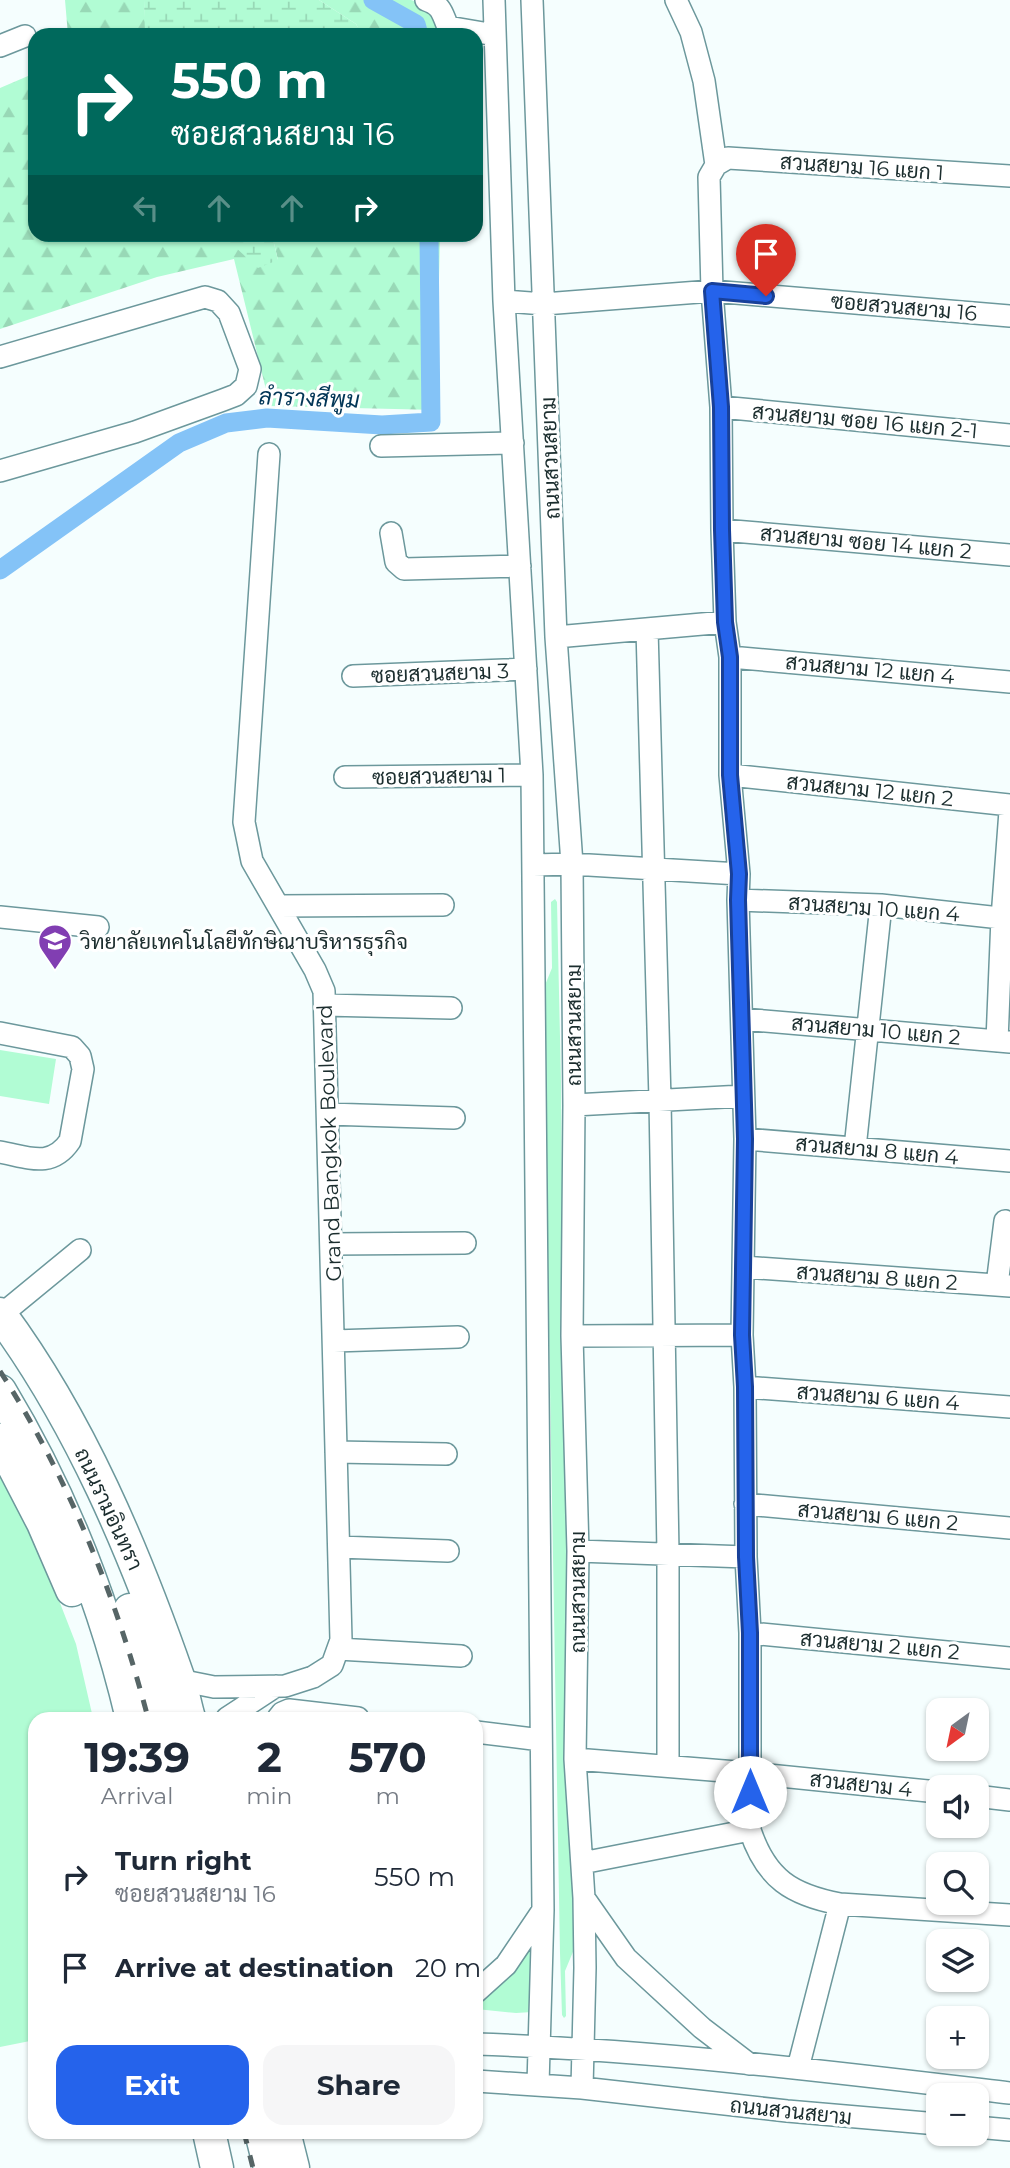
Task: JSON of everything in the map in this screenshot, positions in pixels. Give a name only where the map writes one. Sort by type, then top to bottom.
[{"type":"highway","name":"ถนนรามอินทรา","points":[[0,1323],[15,1401],[93,1585],[130,1712]]},
{"type":"highway","name":"ถนนรามอินทรา","points":[[0,1323],[40,1373],[99,1485],[141,1579],[179,1681],[187,1712]]},
{"type":"highway","name":"ถนนรามอินทรา","points":[[15,1401],[85,1497],[140,1636],[162,1712]]},
{"type":"highway","points":[[0,1440],[43,1523],[72,1590],[100,1671],[110,1712]]},
{"type":"highway","points":[[211,2139],[217,2168]]},
{"type":"highway","points":[[232,2139],[239,2168]]},
{"type":"highway","points":[[263,2139],[270,2168]]},
{"type":"highway","points":[[286,2139],[293,2168]]},
{"type":"street","points":[[426,0],[445,14],[448,27],[454,28]]},
{"type":"street","name":"ถนนสวนสยาม","points":[[533,0],[556,637],[572,864],[572,1336],[578,1551],[575,1759],[584,1898],[584,2050]]},
{"type":"street","points":[[676,0],[691,32],[704,81],[716,166],[709,177],[712,291],[721,407],[725,622],[730,657],[730,775],[739,874],[745,1139],[742,1335],[750,1633],[750,1830],[757,1852],[772,1872],[793,1889],[814,1899],[840,1904],[1010,1915]]},
{"type":"street","name":"ถนนสวนสยาม","points":[[489,3],[495,35],[504,301],[533,775],[543,1910],[538,2046]]},
{"type":"street","points":[[483,33],[495,35]]},
{"type":"street","points":[[0,46],[24,36]]},
{"type":"street","name":"สวนสยาม 16 แยก 1","points":[[716,166],[728,158],[1010,176]]},
{"type":"street","name":"ซอยสวนสยาม 16","points":[[504,301],[544,304],[712,291],[1010,316]]},
{"type":"street","points":[[0,357],[205,297],[218,301],[229,313],[250,369],[246,386],[236,395],[135,432],[0,471]]},
{"type":"street","name":"สวนสยาม ซอย 16 แยก 2-1","points":[[721,407],[1010,435]]},
{"type":"street","points":[[381,446],[513,443]]},
{"type":"street","name":"Grand Bangkok Boulevard","points":[[270,454],[244,822],[252,861],[324,990],[341,1640],[338,1649]]},
{"type":"street","name":"สวนสยาม ซอย 14 แยก 2","points":[[722,530],[1010,555]]},
{"type":"street","points":[[391,533],[396,562],[404,569],[520,566]]},
{"type":"street","points":[[556,637],[725,622]]},
{"type":"street","points":[[647,629],[660,1100],[668,1553],[668,1766]]},
{"type":"street","name":"สวนสยาม 12 แยก 4","points":[[730,657],[1010,682]]},
{"type":"street","name":"ซอยสวนสยาม 3","points":[[353,676],[526,669]]},
{"type":"street","name":"ซอยสวนสยาม 1","points":[[345,777],[533,775]]},
{"type":"street","name":"สวนสยาม 12 แยก 2","points":[[730,775],[1010,805]]},
{"type":"street","points":[[1003,1042],[1010,811]]},
{"type":"street","points":[[533,865],[572,864],[739,874]]},
{"type":"street","name":"สวนสยาม 10 แยก 4","points":[[738,900],[881,905],[1006,919]]},
{"type":"street","points":[[278,906],[443,905]]},
{"type":"street","points":[[855,1148],[881,905]]},
{"type":"street","points":[[0,917],[98,928]]},
{"type":"street","points":[[325,1005],[452,1007]]},
{"type":"street","name":"สวนสยาม 10 แยก 2","points":[[742,1019],[1003,1042]]},
{"type":"street","points":[[0,1033],[72,1047],[80,1056],[83,1069],[70,1141],[64,1150],[55,1157],[44,1159],[0,1152]]},
{"type":"street","points":[[574,1105],[743,1096]]},
{"type":"street","points":[[328,1114],[454,1118]]},
{"type":"street","name":"สวนสยาม 8 แยก 4","points":[[745,1139],[1010,1161]]},
{"type":"street","points":[[1003,1286],[1005,1221]]},
{"type":"street","points":[[331,1244],[465,1243]]},
{"type":"street","points":[[0,1323],[80,1250]]},
{"type":"street","name":"สวนสยาม 8 แยก 2","points":[[744,1267],[1003,1286]]},
{"type":"street","points":[[572,1336],[742,1335]]},
{"type":"street","points":[[334,1341],[458,1337]]},
{"type":"street","name":"สวนสยาม 6 แยก 4","points":[[745,1387],[1010,1407]]},
{"type":"street","points":[[337,1452],[446,1454]]},
{"type":"street","name":"สวนสยาม 6 แยก 2","points":[[745,1504],[1010,1528]]},
{"type":"street","points":[[339,1547],[448,1550]]},
{"type":"street","points":[[578,1551],[746,1557]]},
{"type":"street","name":"สวนสยาม 2 แยก 2","points":[[750,1633],[1010,1658]]},
{"type":"street","points":[[179,1681],[214,1687],[285,1686],[313,1677],[332,1665],[338,1649],[461,1656]]},
{"type":"street","points":[[235,1712],[276,1686]]},
{"type":"street","points":[[214,1687],[223,1712]]},
{"type":"street","points":[[284,1712],[306,1712]]},
{"type":"street","points":[[483,1733],[541,1740]]},
{"type":"street","name":"สวนสยาม 4","points":[[575,1759],[926,1791]]},
{"type":"street","points":[[989,1798],[1010,1800]]},
{"type":"street","points":[[582,1864],[750,1830]]},
{"type":"street","points":[[584,1898],[626,1958],[702,2028],[749,2064]]},
{"type":"street","points":[[798,2068],[840,1904]]},
{"type":"street","points":[[483,1986],[506,1965],[543,1910]]},
{"type":"street","name":"ถนนสวนสยาม","points":[[483,2044],[538,2046],[798,2068],[1010,2093]]},
{"type":"street","points":[[538,2046],[538,2085]]},
{"type":"street","points":[[582,2088],[584,2050]]},
{"type":"street","name":"ถนนสวนสยาม","points":[[483,2081],[582,2088],[787,2111],[926,2123]]},
{"type":"street","points":[[989,2128],[1010,2130]]},
{"type":"green space","points":[[65,0],[144,0],[146,28],[67,28]]},
{"type":"green space","points":[[144,0],[319,0],[358,28],[145,28]]},
{"type":"green space","points":[[319,0],[411,0],[439,9],[439,28],[358,28]]},
{"type":"green space","points":[[28,76],[28,242],[231,242],[240,249],[278,260],[274,242],[440,242],[436,410],[270,406],[234,259],[157,277],[0,329],[0,88]]},
{"type":"green space","points":[[230,242],[274,242],[278,260],[258,268]]},
{"type":"green space","points":[[555,899],[561,1082],[564,1422],[575,1947],[565,1971],[564,2018],[560,1953],[543,990],[552,968],[551,902]]},
{"type":"green space","points":[[0,1050],[56,1059],[49,1104],[0,1096]]},
{"type":"green space","points":[[0,1472],[33,1534],[76,1644],[92,1712],[28,1712],[28,2041],[0,2047]]},
{"type":"green space","points":[[532,1946],[532,2012],[483,2010],[483,1991],[521,1959]]},
{"type":"waterway","name":"ลำรางสีพูม","points":[[373,0],[416,24],[417,28]]},
{"type":"waterway","name":"ลำรางสีพูม","points":[[0,570],[179,443],[226,423],[267,418],[382,425],[431,422],[429,242]]},
{"type":"railway","points":[[0,1371],[25,1411],[88,1538],[121,1627],[146,1712]]},
{"type":"railway","points":[[246,2139],[253,2168]]},
{"type":"place","name":"วิทยาลัยเทคโนโลยีทักษิณาบริหารธุรกิจ","points":[[55,971]]},
{"type":"route","points":[[750,1792],[750,1633],[742,1335],[745,1139],[739,874],[730,775],[730,657],[725,622],[721,407],[712,291],[766,296]]}]
